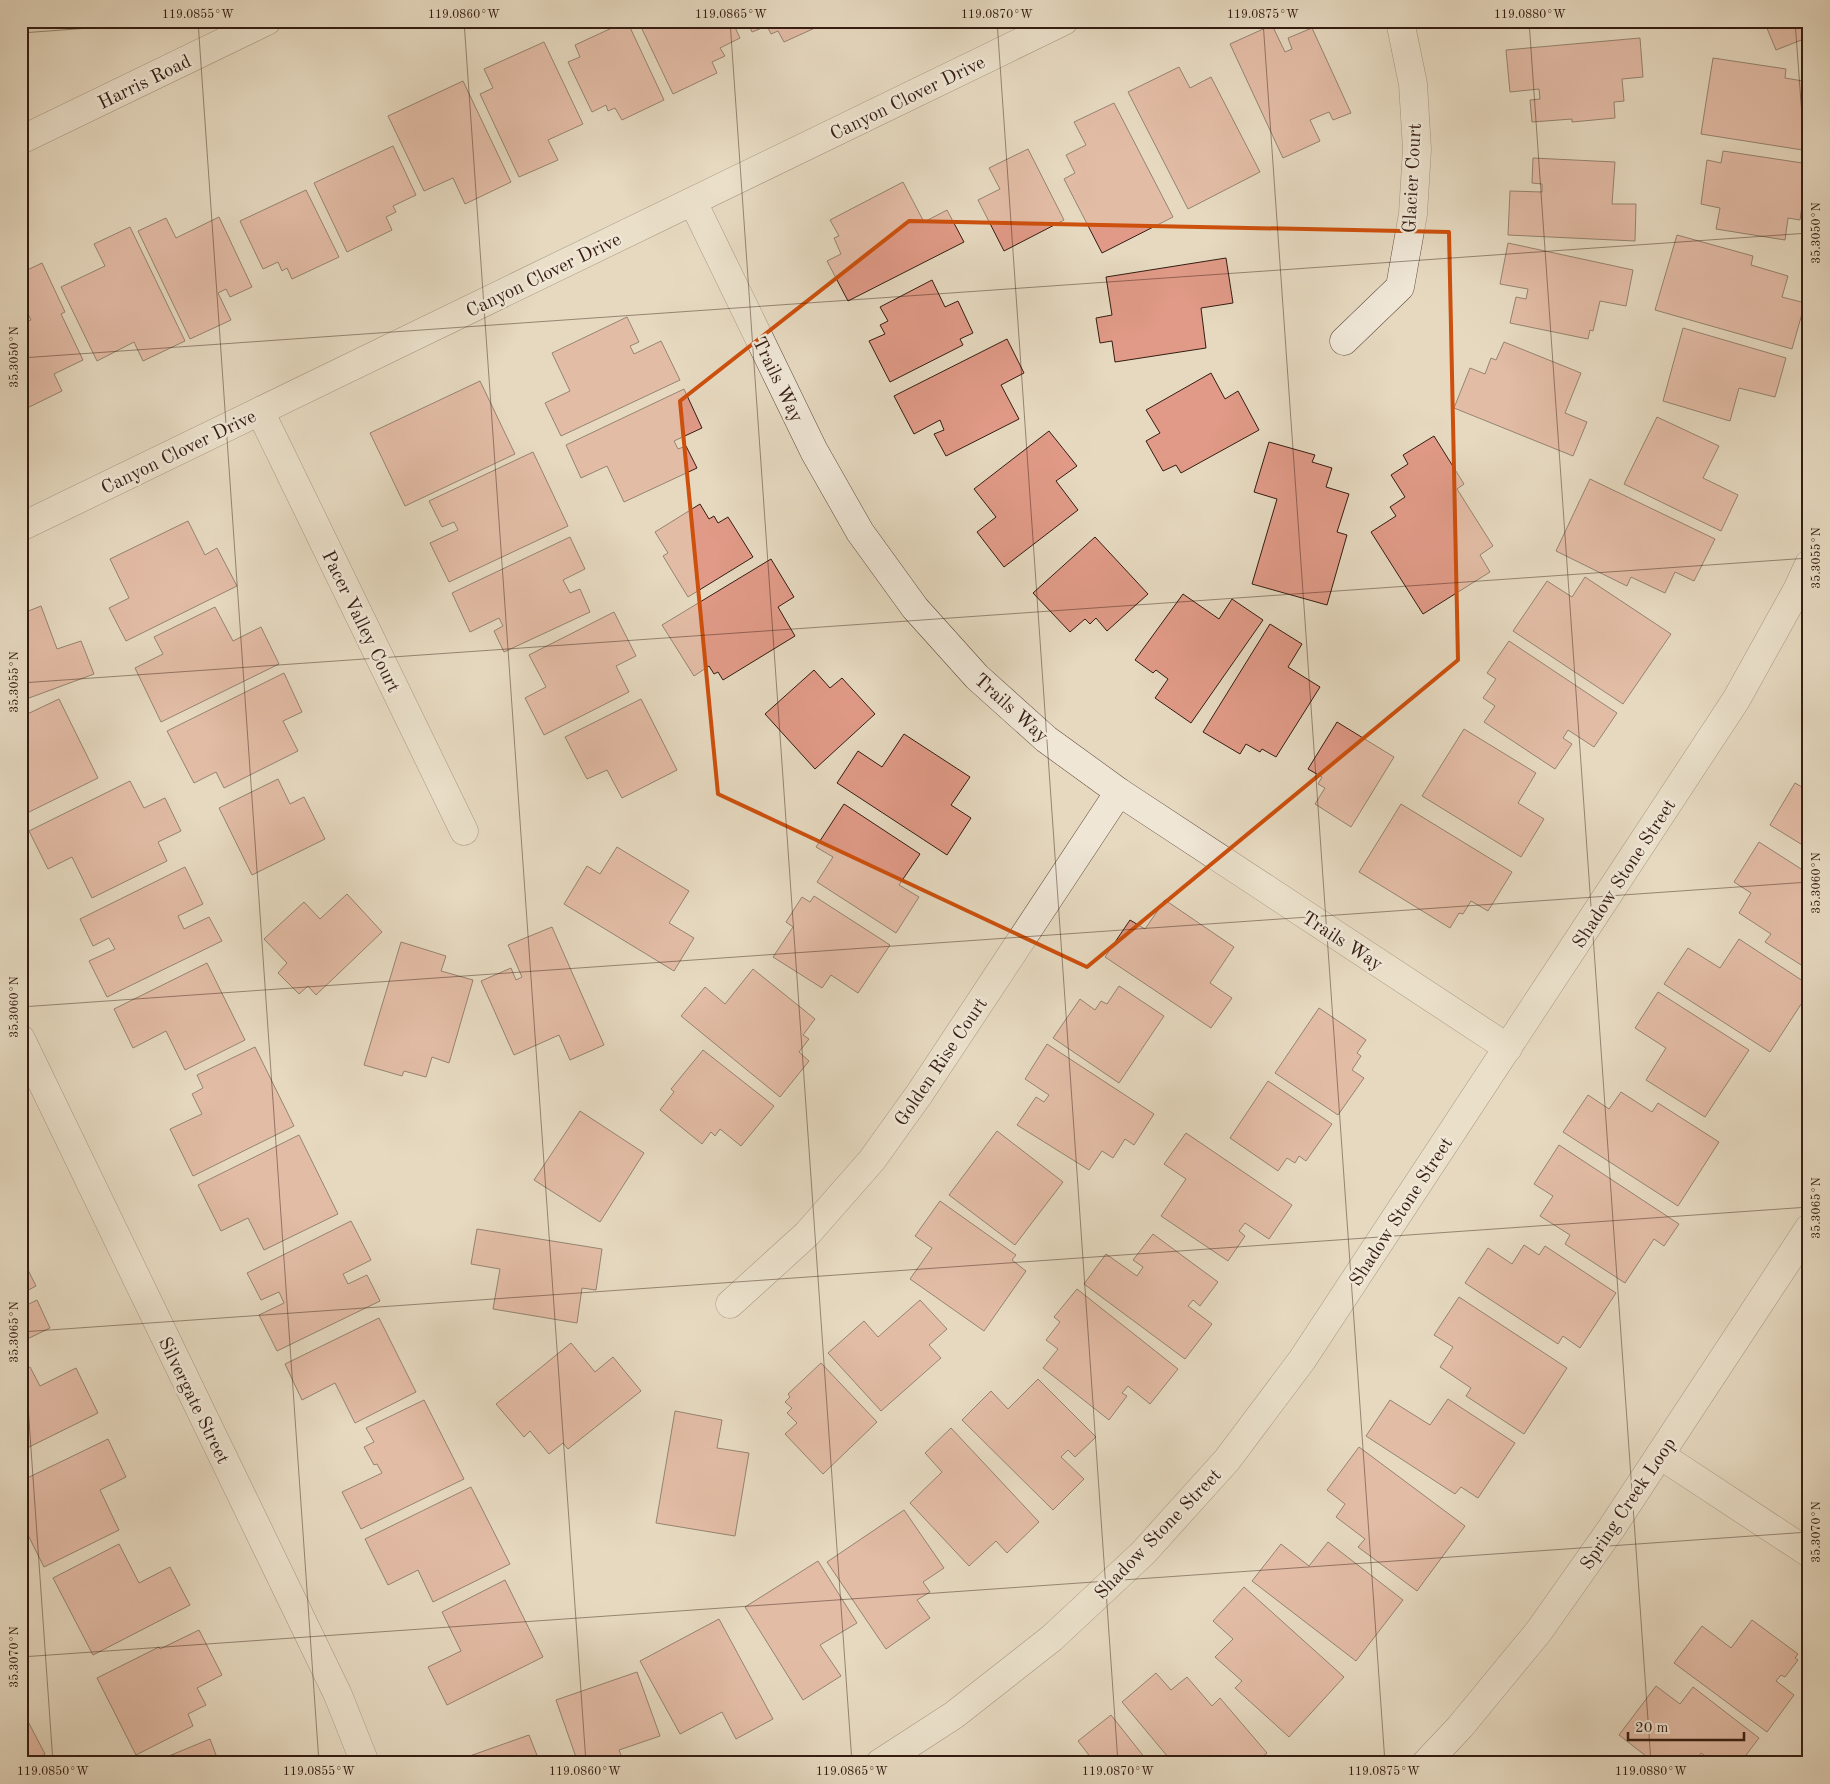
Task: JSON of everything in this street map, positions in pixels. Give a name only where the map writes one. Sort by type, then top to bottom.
[{"type":"street","name":"Harris Road","points":[[21,140],[267,21]]},
{"type":"street","name":"Canyon Clover Drive","points":[[21,527],[1064,21]]},
{"type":"street","name":"Glacier Court","points":[[1344,341],[1400,287],[1413,214],[1417,149],[1413,84],[1400,21]]},
{"type":"street","name":"Trails Way","points":[[693,202],[814,451],[860,532],[915,608],[978,677],[1046,740],[1119,792],[1508,1048]]},
{"type":"street","name":"Pacer Valley Court","points":[[260,411],[464,832]]},
{"type":"street","name":"Shadow Stone Street","points":[[880,1763],[954,1715],[1052,1638],[1143,1553],[1227,1460],[1302,1360],[1736,700],[1797,590],[1809,564]]},
{"type":"street","name":"Golden Rise Court","points":[[730,1304],[807,1234],[872,1160],[920,1093],[1119,792]]},
{"type":"street","name":"Silvergate Street","points":[[21,1039],[333,1686],[365,1763]]},
{"type":"street","name":"Spring Creek Loop","points":[[1426,1763],[1460,1727],[1539,1631],[1611,1529],[1809,1228]]},
{"type":"street","points":[[1660,1455],[1809,1553]]},
{"type":"highlighted area","points":[[909,221],[1449,232],[1458,660],[1087,967],[718,794],[680,401]]},
{"type":"building","points":[[627,21],[664,100],[622,120],[615,108],[608,111],[606,105],[592,112],[568,62],[580,57],[575,45]]},
{"type":"building","points":[[653,21],[732,21],[740,38],[720,48],[725,56],[712,62],[717,73],[673,94],[641,27]]},
{"type":"building","points":[[747,21],[825,21],[826,23],[784,42],[778,31],[771,34],[767,26],[752,32]]},
{"type":"building","points":[[1764,21],[1809,21],[1809,37],[1776,50]]},
{"type":"building","points":[[1272,25],[1285,52],[1292,49],[1288,38],[1312,28],[1351,113],[1333,120],[1329,112],[1310,120],[1320,141],[1283,158],[1230,44]]},
{"type":"building","points":[[1640,38],[1643,77],[1622,79],[1624,101],[1614,102],[1615,118],[1572,122],[1572,119],[1532,122],[1530,100],[1540,99],[1539,89],[1510,92],[1506,50]]},
{"type":"building","points":[[544,42],[583,124],[548,140],[558,160],[519,177],[480,94],[493,88],[484,69]]},
{"type":"building","points":[[1713,58],[1786,69],[1785,78],[1809,82],[1809,151],[1701,134]]},
{"type":"building","points":[[1179,67],[1190,88],[1211,77],[1260,172],[1188,209],[1128,92]]},
{"type":"building","points":[[463,81],[511,182],[465,204],[453,178],[424,191],[388,116]]},
{"type":"building","points":[[1114,103],[1173,217],[1102,253],[1064,179],[1075,173],[1066,155],[1086,145],[1074,122]]},
{"type":"building","points":[[393,146],[416,195],[393,206],[396,212],[386,217],[392,230],[347,252],[314,183]]},
{"type":"building","points":[[1028,149],[1064,220],[1004,251],[978,200],[1000,189],[989,168]]},
{"type":"building","points":[[1723,151],[1809,164],[1809,207],[1802,206],[1800,220],[1788,218],[1785,240],[1716,229],[1720,208],[1701,204],[1707,160],[1721,163]]},
{"type":"building","points":[[1533,158],[1615,162],[1612,204],[1636,204],[1635,241],[1508,235],[1510,191],[1542,192],[1542,184],[1532,183]]},
{"type":"building","points":[[903,182],[924,222],[947,210],[964,242],[848,301],[827,261],[841,254],[834,238],[839,236],[830,220]]},
{"type":"building","points":[[306,190],[339,257],[292,279],[287,268],[282,271],[278,262],[263,269],[240,221]]},
{"type":"building","points":[[219,217],[252,287],[230,297],[226,289],[218,293],[231,320],[190,339],[138,231],[166,218],[176,238]]},
{"type":"building","points":[[130,227],[185,341],[143,361],[134,342],[97,361],[61,287],[105,266],[94,244]]},
{"type":"building","points":[[1677,235],[1753,256],[1751,265],[1788,276],[1782,297],[1805,303],[1792,349],[1655,310]]},
{"type":"building","points":[[1508,243],[1633,270],[1626,306],[1600,301],[1593,331],[1590,330],[1588,339],[1510,323],[1516,297],[1526,299],[1528,289],[1500,284]]},
{"type":"building","points":[[1226,258],[1233,303],[1201,308],[1206,348],[1115,362],[1112,341],[1100,343],[1096,318],[1112,315],[1106,277]]},
{"type":"building","points":[[42,263],[65,312],[61,314],[83,360],[54,374],[62,391],[21,411],[21,324],[31,320],[21,300],[21,273]]},
{"type":"building","points":[[932,280],[945,307],[958,301],[973,333],[960,339],[963,345],[890,382],[869,341],[885,334],[880,325],[888,321],[880,307]]},
{"type":"building","points":[[627,317],[639,342],[630,346],[634,354],[661,341],[680,380],[561,436],[545,403],[570,391],[552,353]]},
{"type":"building","points":[[1683,328],[1786,358],[1775,397],[1739,388],[1730,421],[1663,401]]},
{"type":"building","points":[[1007,339],[1024,373],[1001,385],[1019,419],[946,456],[934,434],[944,430],[940,420],[914,434],[894,396]]},
{"type":"building","points":[[1504,342],[1581,373],[1565,413],[1587,422],[1573,456],[1454,408],[1470,368],[1485,374],[1491,358],[1496,360]]},
{"type":"building","points":[[1211,373],[1225,399],[1238,391],[1259,430],[1181,473],[1176,465],[1163,471],[1146,441],[1160,433],[1146,410]]},
{"type":"building","points":[[480,381],[515,454],[405,506],[370,433]]},
{"type":"building","points":[[684,389],[702,428],[674,441],[678,449],[686,446],[697,468],[624,502],[607,466],[581,478],[566,445]]},
{"type":"building","points":[[1657,417],[1719,446],[1703,478],[1738,495],[1721,531],[1624,484]]},
{"type":"building","points":[[1049,431],[1077,466],[1056,481],[1078,510],[1004,567],[977,532],[996,517],[974,489]]},
{"type":"building","points":[[1434,436],[1464,484],[1457,489],[1493,546],[1480,555],[1490,572],[1423,614],[1371,532],[1396,516],[1390,507],[1405,497],[1391,475],[1408,464],[1403,455]]},
{"type":"building","points":[[1269,442],[1315,455],[1312,462],[1332,468],[1326,487],[1349,494],[1337,532],[1347,535],[1327,605],[1252,584],[1277,499],[1254,492]]},
{"type":"building","points":[[533,452],[568,526],[449,582],[430,543],[458,530],[454,522],[442,527],[429,501]]},
{"type":"building","points":[[1590,479],[1715,539],[1694,581],[1675,572],[1665,593],[1631,577],[1627,586],[1556,551]]},
{"type":"building","points":[[700,504],[709,519],[714,516],[718,523],[728,517],[753,557],[688,597],[663,556],[668,553],[655,532]]},
{"type":"building","points":[[188,521],[205,555],[217,548],[237,586],[126,641],[109,608],[129,598],[110,559]]},
{"type":"building","points":[[570,537],[585,569],[563,580],[570,593],[580,589],[590,612],[504,652],[494,631],[503,626],[499,618],[470,632],[452,593]]},
{"type":"building","points":[[1095,537],[1148,594],[1107,631],[1096,618],[1090,624],[1085,619],[1070,632],[1033,593]]},
{"type":"building","points":[[771,559],[794,597],[778,607],[795,636],[723,680],[718,672],[714,674],[709,666],[694,676],[662,625]]},
{"type":"building","points":[[1585,577],[1671,634],[1623,704],[1513,631],[1547,581],[1572,597]]},
{"type":"building","points":[[1183,594],[1219,619],[1232,599],[1263,620],[1191,723],[1155,698],[1168,679],[1156,670],[1153,673],[1135,660]]},
{"type":"building","points":[[41,606],[57,649],[81,641],[94,674],[21,701],[21,614]]},
{"type":"building","points":[[215,607],[233,641],[261,627],[279,664],[161,722],[135,668],[163,654],[154,637]]},
{"type":"building","points":[[614,612],[636,656],[616,666],[629,692],[544,735],[525,698],[546,687],[529,655]]},
{"type":"building","points":[[1270,624],[1302,644],[1288,667],[1320,687],[1276,757],[1262,749],[1260,752],[1246,744],[1240,754],[1203,732]]},
{"type":"building","points":[[1509,641],[1617,713],[1594,747],[1568,730],[1563,738],[1572,744],[1555,769],[1484,722],[1495,706],[1483,698],[1496,679],[1487,673]]},
{"type":"building","points":[[814,670],[830,688],[842,678],[875,714],[815,769],[765,714]]},
{"type":"building","points":[[284,673],[302,712],[283,721],[298,751],[224,788],[216,772],[194,783],[167,731]]},
{"type":"building","points":[[59,699],[98,778],[21,816],[21,717]]},
{"type":"building","points":[[641,699],[677,770],[622,798],[607,770],[587,779],[565,737]]},
{"type":"building","points":[[1337,722],[1394,757],[1351,827],[1315,804],[1325,788],[1318,784],[1322,777],[1308,769]]},
{"type":"building","points":[[1464,729],[1536,773],[1518,803],[1544,819],[1521,857],[1422,796]]},
{"type":"building","points":[[904,734],[970,777],[951,805],[971,818],[947,855],[837,783],[858,751],[882,767]]},
{"type":"building","points":[[278,779],[290,804],[304,797],[325,839],[252,875],[219,808]]},
{"type":"building","points":[[130,781],[144,808],[165,798],[181,831],[158,842],[167,861],[92,898],[72,857],[48,869],[29,831]]},
{"type":"building","points":[[1795,783],[1809,791],[1809,849],[1770,825]]},
{"type":"building","points":[[844,804],[920,854],[899,885],[919,897],[896,933],[817,882],[833,857],[816,847]]},
{"type":"building","points":[[1401,804],[1512,872],[1488,911],[1471,901],[1463,914],[1459,913],[1450,928],[1359,872]]},
{"type":"building","points":[[1759,842],[1809,874],[1809,970],[1765,942],[1771,934],[1739,913],[1751,893],[1734,882]]},
{"type":"building","points":[[617,847],[689,891],[669,923],[694,938],[674,971],[564,904],[587,866],[600,874]]},
{"type":"building","points":[[185,867],[203,904],[178,916],[184,929],[209,917],[222,941],[107,997],[89,961],[115,949],[109,938],[93,946],[80,919]]},
{"type":"building","points":[[347,894],[382,932],[316,995],[308,986],[299,994],[278,973],[287,963],[264,939],[304,902],[320,919]]},
{"type":"building","points":[[814,896],[890,945],[858,993],[831,975],[822,988],[773,957],[793,927],[786,922],[802,897],[810,902]]},
{"type":"building","points":[[1165,900],[1234,947],[1210,983],[1232,998],[1211,1028],[1105,957],[1130,920],[1145,929]]},
{"type":"building","points":[[552,927],[604,1045],[570,1060],[559,1035],[514,1055],[481,981],[511,968],[516,980],[522,977],[508,945]]},
{"type":"building","points":[[1739,939],[1809,985],[1809,992],[1770,1052],[1664,984],[1688,948],[1720,968]]},
{"type":"building","points":[[401,942],[446,956],[441,971],[473,980],[449,1063],[432,1057],[426,1077],[404,1071],[402,1076],[364,1065]]},
{"type":"building","points":[[207,963],[245,1040],[185,1070],[166,1031],[133,1048],[114,1009]]},
{"type":"building","points":[[753,969],[815,1019],[803,1035],[809,1039],[799,1052],[809,1061],[780,1097],[681,1016],[705,987],[725,1004]]},
{"type":"building","points":[[1119,986],[1164,1016],[1119,1083],[1053,1038],[1080,999],[1095,1010],[1101,1001],[1107,1004]]},
{"type":"building","points":[[1658,992],[1749,1050],[1705,1117],[1646,1080],[1666,1048],[1635,1028]]},
{"type":"building","points":[[1319,1008],[1366,1040],[1357,1053],[1361,1056],[1352,1070],[1364,1078],[1338,1115],[1275,1073]]},
{"type":"building","points":[[1047,1044],[1154,1114],[1134,1145],[1125,1139],[1113,1158],[1102,1151],[1089,1170],[1017,1125],[1036,1097],[1044,1102],[1049,1095],[1025,1079]]},
{"type":"building","points":[[255,1047],[294,1126],[193,1176],[170,1129],[202,1114],[192,1094],[203,1088],[197,1075]]},
{"type":"building","points":[[703,1050],[774,1106],[741,1146],[720,1129],[715,1136],[711,1132],[702,1144],[660,1110],[674,1092],[671,1089]]},
{"type":"building","points":[[1268,1081],[1332,1124],[1306,1161],[1299,1156],[1295,1163],[1287,1158],[1278,1171],[1230,1138]]},
{"type":"building","points":[[1621,1092],[1652,1112],[1658,1103],[1719,1142],[1678,1206],[1563,1132],[1588,1095],[1609,1109]]},
{"type":"building","points":[[580,1111],[644,1153],[600,1222],[534,1180]]},
{"type":"building","points":[[997,1131],[1063,1182],[1015,1245],[949,1195]]},
{"type":"building","points":[[1186,1133],[1292,1205],[1269,1239],[1245,1223],[1239,1231],[1245,1236],[1228,1261],[1161,1216],[1186,1179],[1164,1164]]},
{"type":"building","points":[[299,1135],[338,1214],[264,1250],[248,1218],[221,1231],[198,1185]]},
{"type":"building","points":[[1559,1145],[1679,1224],[1664,1246],[1654,1239],[1625,1283],[1565,1244],[1570,1235],[1540,1216],[1553,1196],[1534,1184]]},
{"type":"building","points":[[940,1201],[1016,1255],[1012,1260],[1026,1271],[984,1331],[910,1279],[932,1248],[915,1236]]},
{"type":"building","points":[[351,1221],[371,1260],[343,1274],[348,1284],[367,1275],[380,1301],[277,1351],[259,1315],[284,1303],[279,1292],[261,1300],[247,1273]]},
{"type":"building","points":[[477,1229],[602,1249],[596,1290],[582,1288],[577,1323],[493,1309],[500,1269],[471,1264]]},
{"type":"building","points":[[1153,1234],[1218,1282],[1200,1306],[1193,1300],[1188,1306],[1212,1324],[1185,1359],[1084,1284],[1106,1254],[1137,1276],[1143,1267],[1133,1260]]},
{"type":"building","points":[[1524,1245],[1539,1255],[1545,1246],[1616,1293],[1580,1348],[1563,1336],[1558,1344],[1465,1283],[1488,1248],[1512,1264]]},
{"type":"building","points":[[21,1256],[36,1286],[21,1294]]},
{"type":"building","points":[[1077,1289],[1178,1369],[1150,1404],[1128,1386],[1122,1393],[1127,1396],[1109,1420],[1043,1368],[1058,1349],[1046,1340],[1060,1322],[1054,1317]]},
{"type":"building","points":[[1459,1297],[1567,1368],[1524,1434],[1466,1396],[1471,1388],[1440,1367],[1453,1347],[1434,1335]]},
{"type":"building","points":[[37,1300],[50,1328],[21,1342],[21,1308]]},
{"type":"building","points":[[920,1300],[947,1329],[929,1345],[941,1358],[881,1411],[828,1353],[864,1321],[878,1337]]},
{"type":"building","points":[[379,1318],[416,1392],[355,1423],[335,1383],[302,1400],[285,1364]]},
{"type":"building","points":[[571,1343],[595,1372],[613,1357],[641,1391],[568,1449],[563,1443],[549,1454],[530,1431],[524,1437],[496,1404]]},
{"type":"building","points":[[821,1363],[877,1422],[823,1474],[785,1434],[797,1423],[787,1413],[792,1408],[785,1402],[790,1397],[788,1394]]},
{"type":"building","points":[[30,1367],[40,1386],[76,1368],[98,1413],[21,1451],[21,1370]]},
{"type":"building","points":[[1038,1379],[1096,1437],[1075,1457],[1068,1450],[1061,1457],[1084,1479],[1053,1510],[962,1420],[991,1391],[1008,1409]]},
{"type":"building","points":[[1448,1399],[1515,1443],[1478,1498],[1461,1487],[1455,1494],[1366,1436],[1390,1400],[1430,1425]]},
{"type":"building","points":[[424,1400],[464,1479],[361,1529],[342,1492],[382,1473],[377,1464],[374,1465],[364,1447],[374,1442],[366,1428]]},
{"type":"building","points":[[675,1411],[722,1420],[717,1448],[749,1453],[735,1536],[656,1523]]},
{"type":"building","points":[[951,1428],[1039,1522],[1007,1553],[996,1541],[969,1566],[910,1503],[942,1472],[925,1453]]},
{"type":"building","points":[[108,1439],[126,1477],[100,1490],[119,1530],[44,1567],[21,1521],[21,1481]]},
{"type":"building","points":[[1359,1447],[1465,1526],[1417,1591],[1358,1547],[1365,1539],[1336,1517],[1345,1504],[1327,1490]]},
{"type":"building","points":[[471,1487],[510,1564],[433,1602],[418,1570],[388,1585],[365,1539]]},
{"type":"building","points":[[904,1510],[944,1568],[923,1582],[930,1592],[917,1600],[930,1618],[886,1649],[827,1562]]},
{"type":"building","points":[[1328,1542],[1403,1600],[1356,1661],[1252,1581],[1281,1544],[1309,1566]]},
{"type":"building","points":[[119,1544],[139,1583],[170,1567],[190,1605],[93,1655],[53,1578]]},
{"type":"building","points":[[818,1561],[857,1623],[820,1645],[841,1676],[803,1700],[745,1607]]},
{"type":"building","points":[[505,1580],[543,1657],[447,1705],[428,1667],[461,1651],[442,1612]]},
{"type":"building","points":[[1244,1587],[1344,1677],[1289,1737],[1235,1688],[1242,1681],[1215,1657],[1233,1639],[1213,1621]]},
{"type":"building","points":[[719,1619],[773,1719],[736,1739],[722,1712],[680,1734],[640,1661]]},
{"type":"building","points":[[1752,1620],[1798,1654],[1795,1658],[1798,1660],[1785,1677],[1781,1675],[1776,1681],[1794,1695],[1767,1732],[1674,1663],[1702,1626],[1731,1648]]},
{"type":"building","points":[[199,1630],[222,1675],[197,1688],[206,1705],[188,1714],[193,1726],[136,1755],[97,1678],[159,1647],[160,1649]]},
{"type":"building","points":[[637,1672],[660,1736],[619,1750],[624,1763],[578,1763],[556,1700]]},
{"type":"building","points":[[1156,1673],[1171,1690],[1187,1677],[1212,1706],[1220,1698],[1267,1753],[1255,1763],[1173,1763],[1122,1702]]},
{"type":"building","points":[[1656,1686],[1680,1704],[1693,1687],[1759,1738],[1740,1763],[1714,1763],[1701,1753],[1694,1763],[1655,1763],[1619,1735]]},
{"type":"building","points":[[21,1708],[45,1754],[28,1763],[21,1763]]},
{"type":"building","points":[[1111,1715],[1149,1763],[1095,1763],[1078,1741]]},
{"type":"building","points":[[529,1735],[540,1763],[450,1763]]},
{"type":"building","points":[[210,1739],[219,1763],[152,1763]]}]
